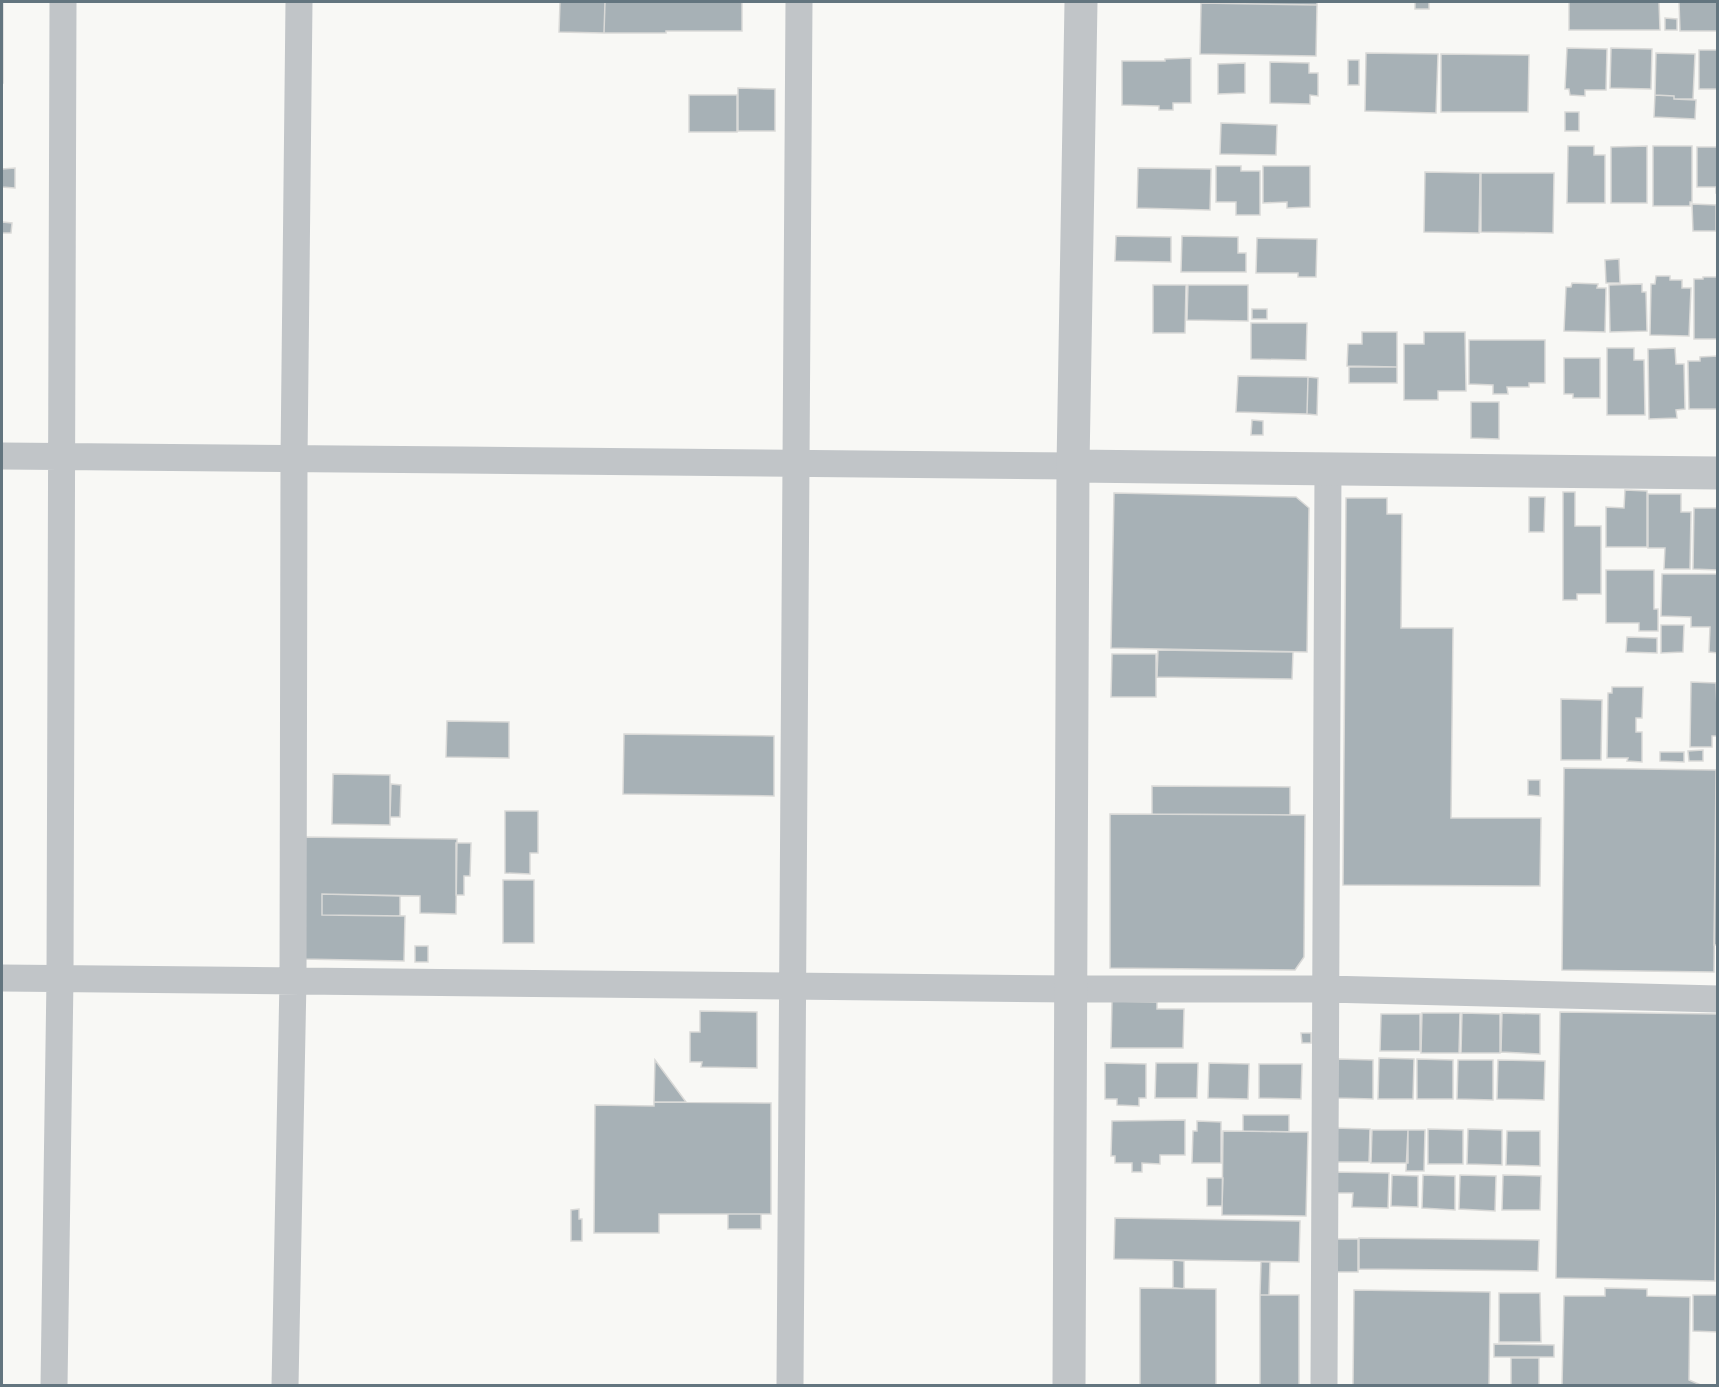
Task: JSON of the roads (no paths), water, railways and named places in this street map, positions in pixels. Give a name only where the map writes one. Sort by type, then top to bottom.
[{"type":"street","points":[[54,1386],[60,978],[63,2]]},
{"type":"street","points":[[285,1386],[293,980],[294,459],[299,2]]},
{"type":"street","points":[[790,1386],[799,2]]},
{"type":"street","points":[[1069,1386],[1073,466],[1081,2]]},
{"type":"street","points":[[2,456],[795,462],[1718,473]]},
{"type":"street","points":[[1324,1386],[1328,470]]},
{"type":"street","points":[[2,978],[1071,989],[1326,989],[1718,999]]}]
